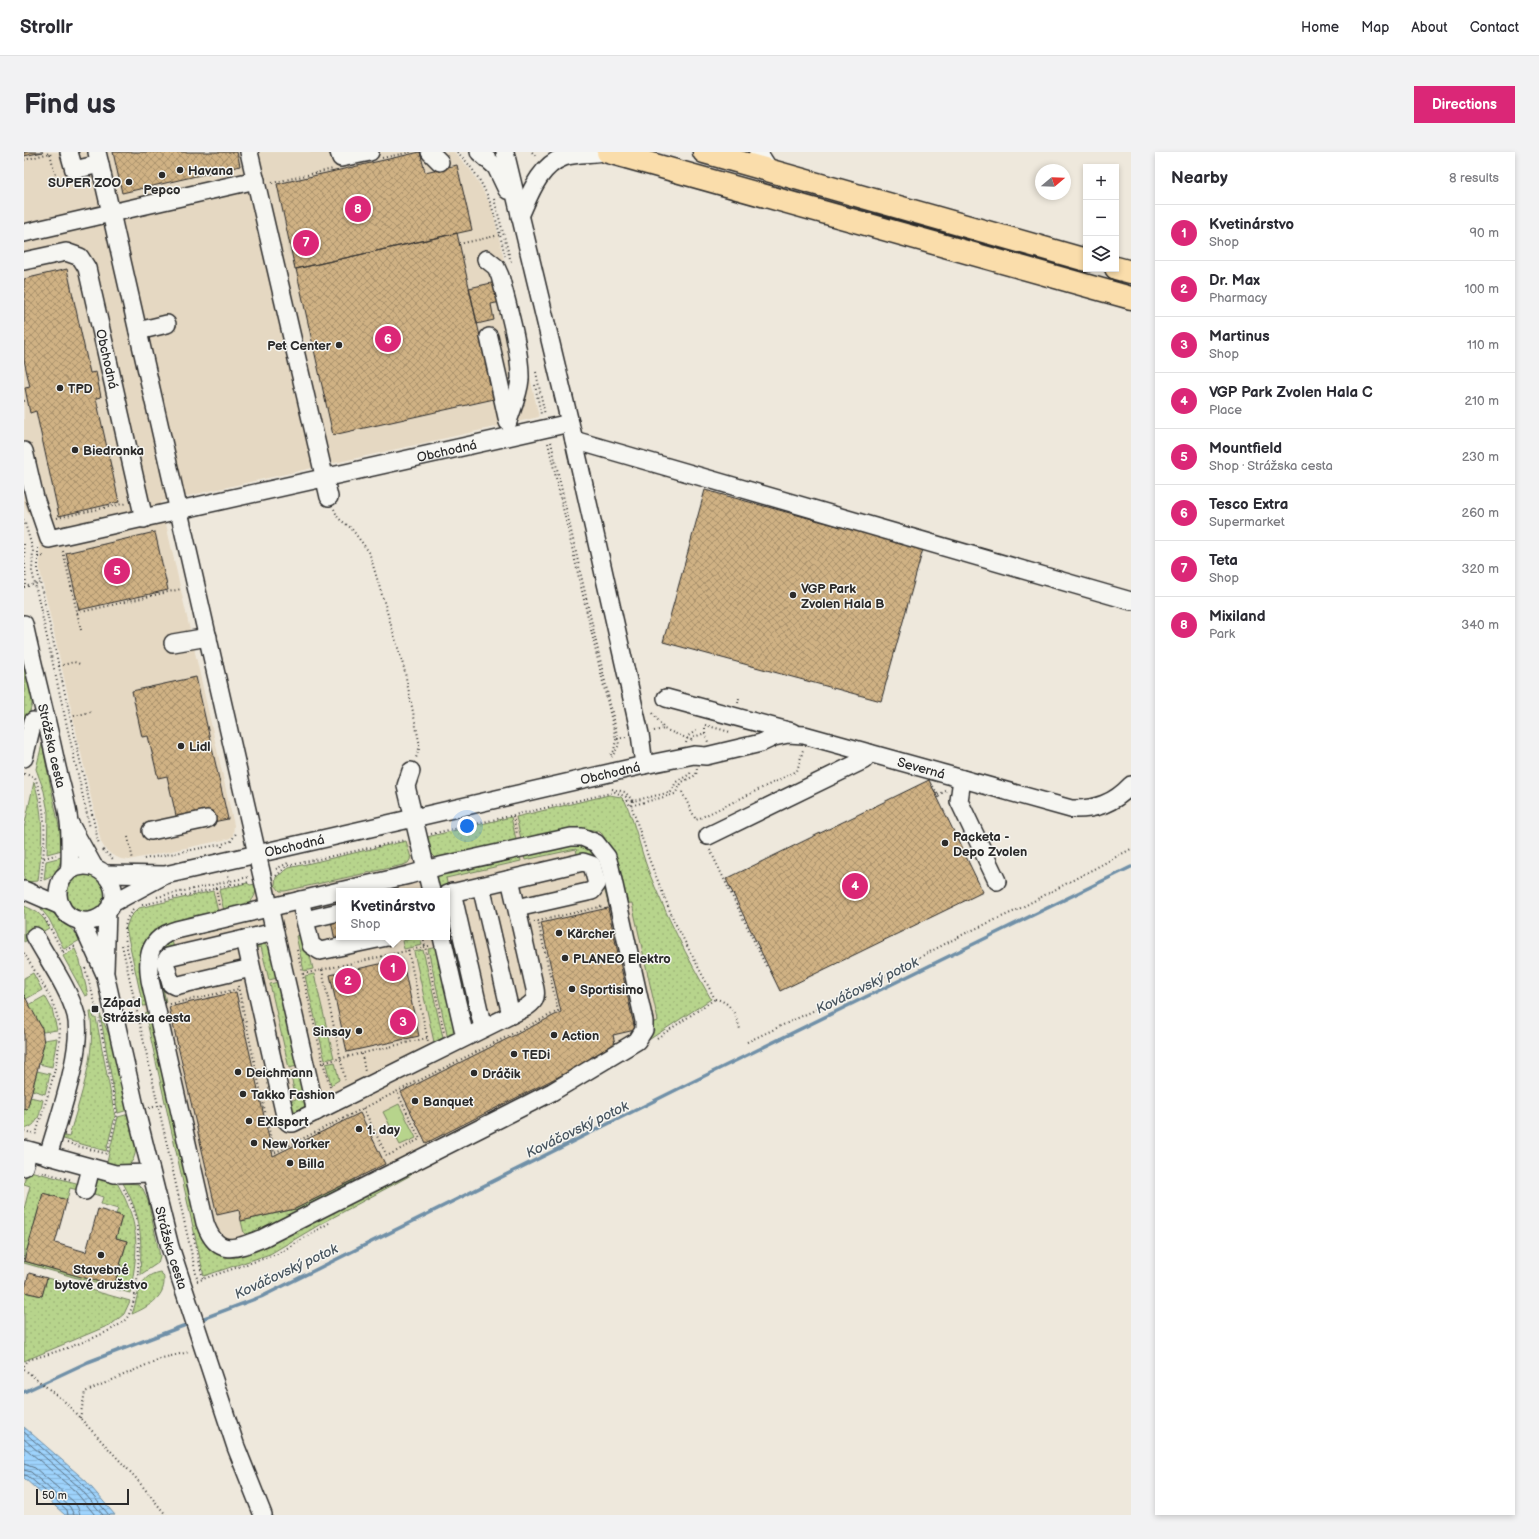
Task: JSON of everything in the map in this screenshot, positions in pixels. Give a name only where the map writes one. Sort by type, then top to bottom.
[{"type":"main road","points":[[608,152],[1131,298]]},
{"type":"main road","points":[[704,152],[1083,259]]},
{"type":"main road","points":[[1119,269],[1131,272]]},
{"type":"street","name":"Obchodná","points":[[69,152],[74,170],[99,158],[257,854]]},
{"type":"street","points":[[249,152],[269,232],[329,497]]},
{"type":"street","points":[[339,152],[340,158],[370,152]]},
{"type":"street","points":[[479,152],[496,168],[520,216]]},
{"type":"street","points":[[505,152],[520,216]]},
{"type":"street","points":[[520,216],[536,182],[547,168],[564,157],[604,152]]},
{"type":"street","points":[[758,152],[771,172]]},
{"type":"street","points":[[24,233],[256,180]]},
{"type":"street","name":"Obchodná","points":[[109,908],[165,875],[257,854],[417,831],[607,766],[644,765],[640,734],[574,440],[520,216]]},
{"type":"street","name":"Obchodná","points":[[24,261],[66,252],[80,258],[87,268],[144,519]]},
{"type":"street","points":[[24,271],[38,268],[54,254]]},
{"type":"street","points":[[486,260],[496,267],[500,276],[520,364],[520,380],[509,428]]},
{"type":"street","points":[[138,331],[167,324]]},
{"type":"street","points":[[489,337],[509,428]]},
{"type":"street","name":"Obchodná","points":[[24,451],[35,498],[49,539],[324,478],[509,428],[547,433],[570,423]]},
{"type":"street","points":[[574,440],[1131,601]]},
{"type":"street","name":"Strážska cesta","points":[[24,628],[69,822],[65,876],[58,894],[61,906]]},
{"type":"street","points":[[173,643],[208,636]]},
{"type":"street","points":[[666,698],[806,736]]},
{"type":"street","points":[[25,751],[33,721]]},
{"type":"street","name":"Severná","points":[[644,765],[692,753],[706,756],[761,743],[774,737],[788,734],[806,736],[962,779],[959,801],[997,881]]},
{"type":"street","points":[[705,837],[864,760],[868,753]]},
{"type":"street","points":[[411,771],[406,786],[430,888]]},
{"type":"street","points":[[962,779],[1071,809],[1087,810],[1114,800],[1131,785]]},
{"type":"street","points":[[151,832],[207,819]]},
{"type":"street","name":"Strážska cesta","points":[[69,822],[103,867],[113,887],[114,894],[109,908],[105,974]]},
{"type":"street","points":[[336,892],[166,933],[151,948],[148,956],[150,980],[206,1223],[209,1234],[216,1242],[224,1247],[232,1249],[240,1248],[263,1238],[546,1095],[637,1041],[644,1030],[644,1021],[607,857],[596,843],[582,837],[520,848],[426,870],[387,886],[368,888]]},
{"type":"street","points":[[257,854],[261,878],[275,932],[316,1112]]},
{"type":"street","points":[[483,1028],[450,893],[586,862],[592,864],[596,878],[596,887],[592,891],[517,908]]},
{"type":"street","points":[[25,890],[65,876],[81,866],[103,867]]},
{"type":"street","name":"Obchodná","points":[[103,867],[130,868],[165,875]]},
{"type":"street","points":[[245,939],[286,1120],[289,1123],[293,1123],[464,1036],[530,1005],[535,999],[536,994],[510,879]]},
{"type":"street","points":[[481,886],[510,1015]]},
{"type":"street","points":[[25,890],[61,906],[69,916],[81,921],[97,919],[109,908]]},
{"type":"street","points":[[300,900],[311,945],[320,951],[373,940]]},
{"type":"street","points":[[305,920],[336,913]]},
{"type":"street","name":"Strážska cesta","points":[[81,921],[105,974],[151,1173],[170,1247],[202,1348],[236,1446],[263,1515]]},
{"type":"street","points":[[252,968],[175,986],[170,982],[165,965],[166,959],[169,956],[275,932]]},
{"type":"street","points":[[35,936],[70,1001],[78,1025],[78,1041],[74,1060],[48,1156]]},
{"type":"street","points":[[443,940],[464,1036]]},
{"type":"street","points":[[26,1160],[48,1156],[116,1174],[151,1173]]},
{"type":"street","points":[[86,1188],[91,1168]]},
{"type":"path","points":[[24,160],[50,153],[55,174]]},
{"type":"path","points":[[494,197],[512,267]]},
{"type":"path","points":[[459,244],[500,235]]},
{"type":"path","points":[[534,366],[547,433],[617,739],[616,751],[603,766],[607,766]]},
{"type":"path","points":[[547,433],[617,739],[614,751],[607,766],[608,789],[614,788],[625,792],[633,801]]},
{"type":"path","points":[[329,497],[338,518],[351,528],[369,552],[381,586],[404,668],[420,746],[411,771]]},
{"type":"path","points":[[52,519],[133,501]]},
{"type":"path","points":[[24,520],[33,550],[32,572],[91,831]]},
{"type":"path","points":[[36,543],[40,583],[99,846],[106,854],[116,860]]},
{"type":"path","points":[[24,544],[25,586],[40,583]]},
{"type":"path","points":[[63,551],[81,630]]},
{"type":"path","points":[[38,557],[44,556]]},
{"type":"path","points":[[77,613],[182,589]]},
{"type":"path","points":[[59,666],[74,662],[80,664]]},
{"type":"path","points":[[70,717],[91,712]]},
{"type":"path","points":[[653,713],[664,729]]},
{"type":"path","points":[[705,733],[705,725],[730,732]]},
{"type":"path","points":[[654,731],[664,729],[687,738]]},
{"type":"path","points":[[633,801],[671,792],[676,782],[691,773],[692,753],[686,743],[687,738],[696,731]]},
{"type":"path","points":[[696,820],[797,771],[806,736]]},
{"type":"path","points":[[617,739],[626,737]]},
{"type":"path","points":[[632,806],[675,794],[682,782],[696,775],[692,753],[687,738]]},
{"type":"path","points":[[24,774],[35,776],[41,793],[46,830],[41,881]]},
{"type":"path","points":[[933,784],[940,799]]},
{"type":"path","points":[[231,885],[261,878],[288,866],[417,831],[513,816],[616,792],[626,797],[632,806],[649,859],[674,922],[715,999],[726,1002],[736,1016],[740,1029]]},
{"type":"path","points":[[682,792],[767,968]]},
{"type":"path","points":[[632,806],[633,801]]},
{"type":"path","points":[[230,882],[261,878],[287,863],[417,831],[526,808]]},
{"type":"path","points":[[513,816],[518,836]]},
{"type":"path","points":[[103,867],[115,864],[130,866],[130,868],[134,861],[128,837]]},
{"type":"path","points":[[141,860],[222,844]]},
{"type":"path","points":[[746,1042],[853,992],[966,933],[1015,911],[1131,849]]},
{"type":"path","points":[[44,858],[62,854]]},
{"type":"path","points":[[216,888],[220,909]]},
{"type":"path","points":[[537,921],[618,903]]},
{"type":"path","points":[[42,914],[46,918],[63,952],[76,945],[78,950]]},
{"type":"path","points":[[424,940],[445,1039]]},
{"type":"path","points":[[335,1085],[329,1088],[303,974],[425,946]]},
{"type":"path","points":[[408,950],[429,1047]]},
{"type":"path","points":[[24,952],[54,1008],[59,1024],[58,1050],[36,1134]]},
{"type":"path","points":[[61,1141],[107,1154],[117,1115],[98,1013],[83,960]]},
{"type":"path","points":[[322,970],[346,1079],[340,1082]]},
{"type":"path","points":[[168,1004],[238,989],[257,1077]]},
{"type":"path","points":[[322,1062],[427,1038]]},
{"type":"path","points":[[362,1054],[367,1076]]},
{"type":"path","points":[[363,1108],[387,1156],[420,1139],[397,1092]]},
{"type":"path","points":[[143,1109],[163,1105]]},
{"type":"path","points":[[24,1131],[42,1136]]},
{"type":"path","points":[[26,1160],[86,1188]]},
{"type":"path","points":[[116,1174],[133,1207],[138,1230],[137,1283],[132,1308],[125,1320],[110,1330],[28,1360],[24,1368],[65,1402],[135,1477],[166,1515]]},
{"type":"path","points":[[80,1418],[84,1392],[162,1358],[202,1348]]},
{"type":"shaded area","points":[[24,152],[454,152],[470,169],[491,206],[539,417],[161,502],[234,825],[233,836],[228,839],[129,860],[121,859],[112,855],[105,849],[101,842],[40,571],[40,548],[34,523],[26,510],[24,502]]},
{"type":"shaded area","points":[[609,795],[621,797],[625,801],[648,869],[665,912],[711,999],[647,1041],[517,1118],[319,1225],[270,1254],[204,1276],[127,932],[127,922],[134,912],[145,906],[247,883],[250,885],[275,879],[289,868]]},
{"type":"green space","points":[[24,659],[32,694],[32,704],[26,726],[24,720]]},
{"type":"green space","points":[[42,744],[62,841],[62,850],[47,854],[48,812],[44,791],[36,769]]},
{"type":"green space","points":[[34,782],[40,807],[42,832],[38,881],[24,882],[24,828]]},
{"type":"green space","points":[[609,795],[621,797],[625,801],[655,887],[677,936],[711,999],[647,1041],[651,1034],[649,1023],[658,1021],[657,1016],[632,903],[623,904],[611,854],[604,837],[600,832],[584,830],[562,833],[522,843],[516,817]]},
{"type":"green space","points":[[511,817],[517,844],[439,861],[430,852],[427,837]]},
{"type":"green space","points":[[406,841],[411,858],[408,863],[403,865],[285,891],[280,891],[275,885],[276,877],[289,868]]},
{"type":"green space","points":[[576,841],[596,850],[614,901],[608,903],[598,864],[578,858],[576,849],[525,860],[523,852]]},
{"type":"green space","points":[[519,853],[521,861],[446,878],[448,887],[441,887],[438,885],[436,875]]},
{"type":"green space","points":[[62,857],[56,872],[44,880],[46,861]]},
{"type":"green space","points":[[86,871],[107,885],[103,910],[78,915],[67,902],[65,895],[70,878]]},
{"type":"green space","points":[[247,883],[250,885],[256,884],[256,891],[251,901],[225,915],[219,890]]},
{"type":"green space","points":[[213,891],[219,916],[185,922],[160,929],[151,935],[144,943],[141,959],[144,979],[151,1005],[143,1006],[126,928],[130,917],[139,908]]},
{"type":"green space","points":[[24,906],[39,914],[49,928],[24,942]]},
{"type":"green space","points":[[42,906],[51,910],[82,939],[64,949],[49,919],[41,909]]},
{"type":"green space","points":[[221,925],[222,929],[172,940],[174,949],[158,966],[166,1002],[160,1004],[152,967],[164,942]]},
{"type":"green space","points":[[305,934],[313,969],[304,971],[296,936]]},
{"type":"green space","points":[[421,940],[422,945],[404,949],[402,941]]},
{"type":"green space","points":[[262,942],[271,949],[277,978],[269,980],[261,947],[252,949],[252,946]]},
{"type":"green space","points":[[457,942],[472,1016],[468,1016],[450,944]]},
{"type":"green space","points":[[437,947],[454,1023],[453,1033],[448,1039],[428,949]]},
{"type":"green space","points":[[75,949],[80,961],[88,995],[85,996],[63,956]]},
{"type":"green space","points":[[423,950],[443,1038],[434,1042],[414,952]]},
{"type":"green space","points":[[33,973],[42,990],[26,999],[24,995],[24,978]]},
{"type":"green space","points":[[314,974],[334,1058],[325,1060],[305,976]]},
{"type":"green space","points":[[278,982],[297,1066],[289,1068],[270,984]]},
{"type":"green space","points":[[45,996],[52,1009],[57,1030],[43,1032],[29,1005]]},
{"type":"green space","points":[[153,1011],[207,1245],[213,1252],[225,1257],[238,1256],[408,1170],[411,1175],[319,1225],[270,1254],[204,1276],[145,1013]]},
{"type":"green space","points":[[90,1012],[92,1012],[94,1018],[96,1018],[115,1116],[106,1151],[60,1138],[60,1135],[69,1137],[86,1075],[91,1044],[92,1028]]},
{"type":"green space","points":[[100,1014],[110,1037],[128,1110],[118,1113]]},
{"type":"green space","points":[[57,1038],[52,1067],[39,1064],[44,1040]]},
{"type":"green space","points":[[335,1062],[339,1080],[331,1085],[326,1064]]},
{"type":"green space","points":[[298,1070],[306,1106],[305,1110],[296,1113],[289,1108],[287,1102],[296,1099],[290,1072]]},
{"type":"green space","points":[[37,1071],[50,1074],[45,1094],[32,1090]]},
{"type":"green space","points":[[30,1097],[43,1100],[40,1114],[36,1122],[24,1129],[24,1109]]},
{"type":"green space","points":[[399,1104],[416,1138],[400,1145],[383,1112]]},
{"type":"green space","points":[[129,1114],[136,1147],[133,1160],[129,1165],[106,1166],[118,1117]]},
{"type":"green space","points":[[30,1171],[80,1184],[78,1190],[70,1188],[67,1200],[43,1194],[24,1260],[24,1209],[30,1186],[24,1184],[26,1173]]},
{"type":"green space","points":[[99,1175],[116,1181],[130,1210],[136,1248],[130,1293],[24,1263],[24,1261],[114,1286],[127,1241],[116,1238],[122,1216],[116,1214],[118,1209],[101,1204],[103,1197],[91,1193],[94,1182]]},
{"type":"green space","points":[[354,1180],[356,1183],[248,1236],[244,1233],[241,1221],[295,1209]]},
{"type":"green space","points":[[123,1183],[138,1184],[143,1189],[148,1201],[160,1256],[158,1263],[140,1275],[141,1238],[134,1206]]},
{"type":"green space","points":[[160,1272],[164,1279],[161,1292],[158,1297],[154,1302],[132,1314],[143,1282],[152,1274]]},
{"type":"green space","points":[[47,1278],[130,1301],[124,1314],[112,1324],[24,1361],[24,1292],[42,1296]]},
{"type":"water","points":[[24,1427],[86,1481],[115,1515],[65,1515],[24,1478]]},
{"type":"building","points":[[24,152],[43,152],[24,156]]},
{"type":"building","points":[[113,152],[237,152],[240,166],[122,193]]},
{"type":"building","points":[[420,152],[425,172],[457,165],[472,230],[295,269],[277,184]]},
{"type":"building","points":[[457,233],[494,399],[333,435],[296,269]]},
{"type":"building","points":[[67,269],[90,373],[96,372],[101,397],[96,398],[119,502],[59,516],[36,411],[30,413],[25,388],[30,387],[24,360],[24,279]]},
{"type":"building","points":[[496,282],[501,302],[491,304],[494,320],[477,324],[469,288]]},
{"type":"building","name":"VGP Park Zvolen Hala B","points":[[705,490],[923,549],[881,701],[663,642]]},
{"type":"building","points":[[155,532],[168,590],[79,610],[66,553]]},
{"type":"building","name":"Lidl","points":[[196,677],[228,819],[208,823],[177,820],[167,776],[158,778],[148,736],[142,737],[132,691]]},
{"type":"building","points":[[929,780],[983,892],[780,991],[726,879]]},
{"type":"building","points":[[608,908],[635,1030],[613,1035],[616,1048],[426,1143],[401,1092],[561,1012],[541,923]]},
{"type":"building","points":[[336,920],[336,940],[335,940],[331,921]]},
{"type":"building","points":[[402,959],[419,1036],[347,1052],[330,975]]},
{"type":"building","points":[[236,992],[273,1156],[360,1113],[385,1164],[295,1209],[241,1221],[239,1210],[217,1215],[169,1007]]},
{"type":"building","points":[[24,995],[42,1028],[44,1044],[27,1110],[24,1109]]},
{"type":"building","points":[[43,1193],[67,1200],[55,1243],[86,1252],[98,1209],[122,1216],[116,1238],[127,1241],[114,1286],[24,1261]]},
{"type":"building","points":[[29,1273],[47,1278],[42,1296],[24,1292]]},
{"type":"waterway","name":"Kováčovský potok","points":[[199,1320],[263,1296],[686,1085],[1131,867]]},
{"type":"waterway","name":"Kováčovský potok","points":[[24,1392],[88,1362],[191,1323]]},
{"type":"place","name":"Havana","points":[[180,170]]},
{"type":"place","name":"Pepco","points":[[162,175]]},
{"type":"place","name":"SUPER ZOO","points":[[129,182]]},
{"type":"place","name":"Mixiland","points":[[358,209]]},
{"type":"place","name":"Teta","points":[[306,243]]},
{"type":"place","name":"Tesco Extra","points":[[388,339]]},
{"type":"place","name":"Pet Center","points":[[339,345]]},
{"type":"place","name":"TPD","points":[[60,388]]},
{"type":"place","name":"Biedronka","points":[[75,450]]},
{"type":"place","name":"Mountfield","points":[[117,571]]},
{"type":"place","name":"VGP Park Zvolen Hala B","points":[[793,595]]},
{"type":"place","name":"Lidl","points":[[181,746]]},
{"type":"place","name":"Packeta - Depo Zvolen","points":[[945,843]]},
{"type":"place","name":"VGP Park Zvolen Hala C","points":[[855,886]]},
{"type":"place","name":"Kärcher","points":[[559,933]]},
{"type":"place","name":"PLANEO Elektro","points":[[565,958]]},
{"type":"place","name":"Kvetinárstvo","points":[[393,968]]},
{"type":"place","name":"Dr. Max","points":[[348,981]]},
{"type":"place","name":"Sportisimo","points":[[572,989]]},
{"type":"place","name":"Západ Strážska cesta","points":[[95,1009]]},
{"type":"place","name":"Martinus","points":[[403,1022]]},
{"type":"place","name":"Sinsay","points":[[359,1031]]},
{"type":"place","name":"Action","points":[[554,1035]]},
{"type":"place","name":"TEDi","points":[[514,1054]]},
{"type":"place","name":"Deichmann","points":[[238,1072]]},
{"type":"place","name":"Dráčik","points":[[474,1073]]},
{"type":"place","name":"Takko Fashion","points":[[243,1094]]},
{"type":"place","name":"Banquet","points":[[415,1101]]},
{"type":"place","name":"EXIsport","points":[[249,1121]]},
{"type":"place","name":"1. day","points":[[359,1129]]},
{"type":"place","name":"New Yorker","points":[[254,1143]]},
{"type":"place","name":"Billa","points":[[290,1163]]},
{"type":"place","name":"Stavebné bytové družstvo","points":[[101,1255]]}]
